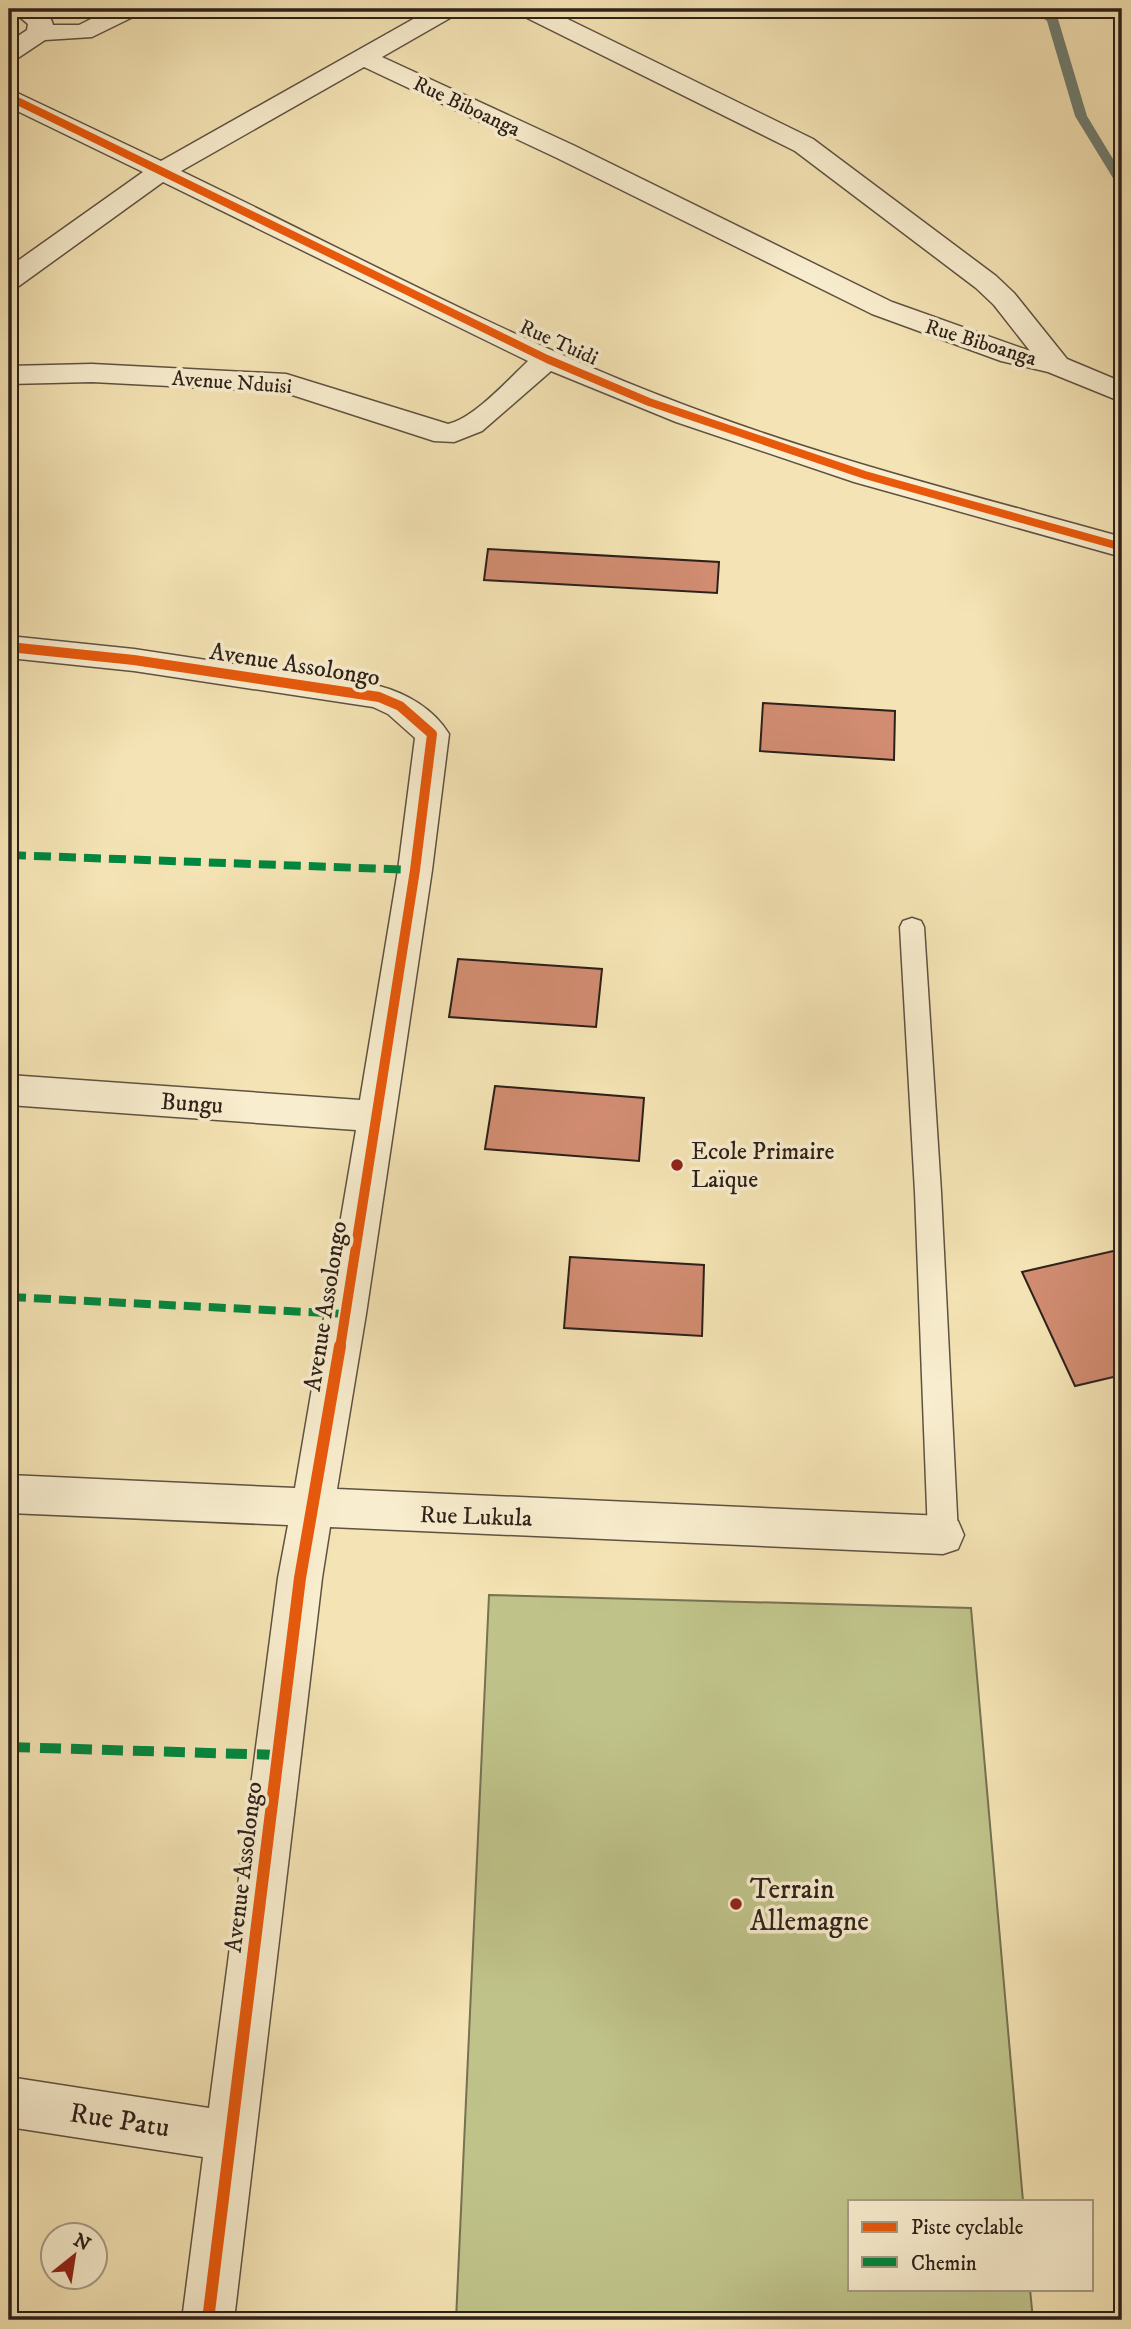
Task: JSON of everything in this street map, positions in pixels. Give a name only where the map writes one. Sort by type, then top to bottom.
[{"type":"street","points":[[22,9],[41,22],[39,33]]},
{"type":"street","points":[[9,53],[39,33],[83,32],[130,9]]},
{"type":"street","points":[[9,280],[160,172],[362,57],[411,15],[448,9]]},
{"type":"street","name":"Rue Biboanga","points":[[527,9],[804,145],[986,282],[1004,299],[1057,365]]},
{"type":"street","name":"Rue Biboanga","points":[[362,57],[575,156],[882,308],[1011,355],[1057,365]]},
{"type":"street","name":"Rue Tuidi","points":[[9,97],[547,359],[686,416],[865,475],[1122,547]]},
{"type":"street","name":"Avenue Nduisi","points":[[9,375],[92,373],[286,383],[434,432],[448,434],[461,431],[497,404],[547,359]]},
{"type":"street","points":[[1057,365],[1122,393]]},
{"type":"street","name":"Avenue Assolongo","points":[[9,647],[134,660],[379,697],[400,706],[432,734],[415,870],[346,1314],[300,1578],[208,2320]]},
{"type":"street","name":"Bungu","points":[[9,1090],[375,1116]]},
{"type":"street","name":"Rue Lukula","points":[[9,1494],[943,1535]]},
{"type":"street","name":"Rue Patu","points":[[9,2102],[231,2136]]},
{"type":"lane","points":[[912,927],[928,1192],[943,1535]]},
{"type":"green space","name":"Terrain Allemagne","points":[[489,1595],[971,1608],[1023,2200],[848,2200],[848,2290],[1030,2290],[1033,2320],[456,2320]]},
{"type":"building","points":[[488,549],[719,562],[717,593],[484,580]]},
{"type":"building","points":[[763,703],[895,711],[894,760],[760,751]]},
{"type":"building","points":[[458,959],[602,969],[596,1027],[449,1017]]},
{"type":"building","points":[[495,1086],[644,1098],[639,1161],[485,1149]]},
{"type":"building","points":[[1122,1249],[1122,1375],[1075,1386],[1022,1272]]},
{"type":"building","points":[[570,1257],[704,1265],[702,1336],[564,1328]]},
{"type":"waterway","points":[[1037,9],[1052,19],[1081,116],[1122,183]]},
{"type":"marked path","points":[[9,855],[415,870]]},
{"type":"marked path","points":[[9,1297],[346,1314]]},
{"type":"marked path","points":[[9,1747],[278,1755]]},
{"type":"cycle path","points":[[9,97],[547,359],[649,402],[865,475],[1122,547]]},
{"type":"cycle path","points":[[9,647],[134,660],[379,697],[400,706],[432,734],[415,870],[346,1314],[300,1578],[208,2320]]},
{"type":"place","name":"Ecole Primaire Laïque","points":[[677,1165]]},
{"type":"place","name":"Terrain Allemagne","points":[[736,1904]]}]
